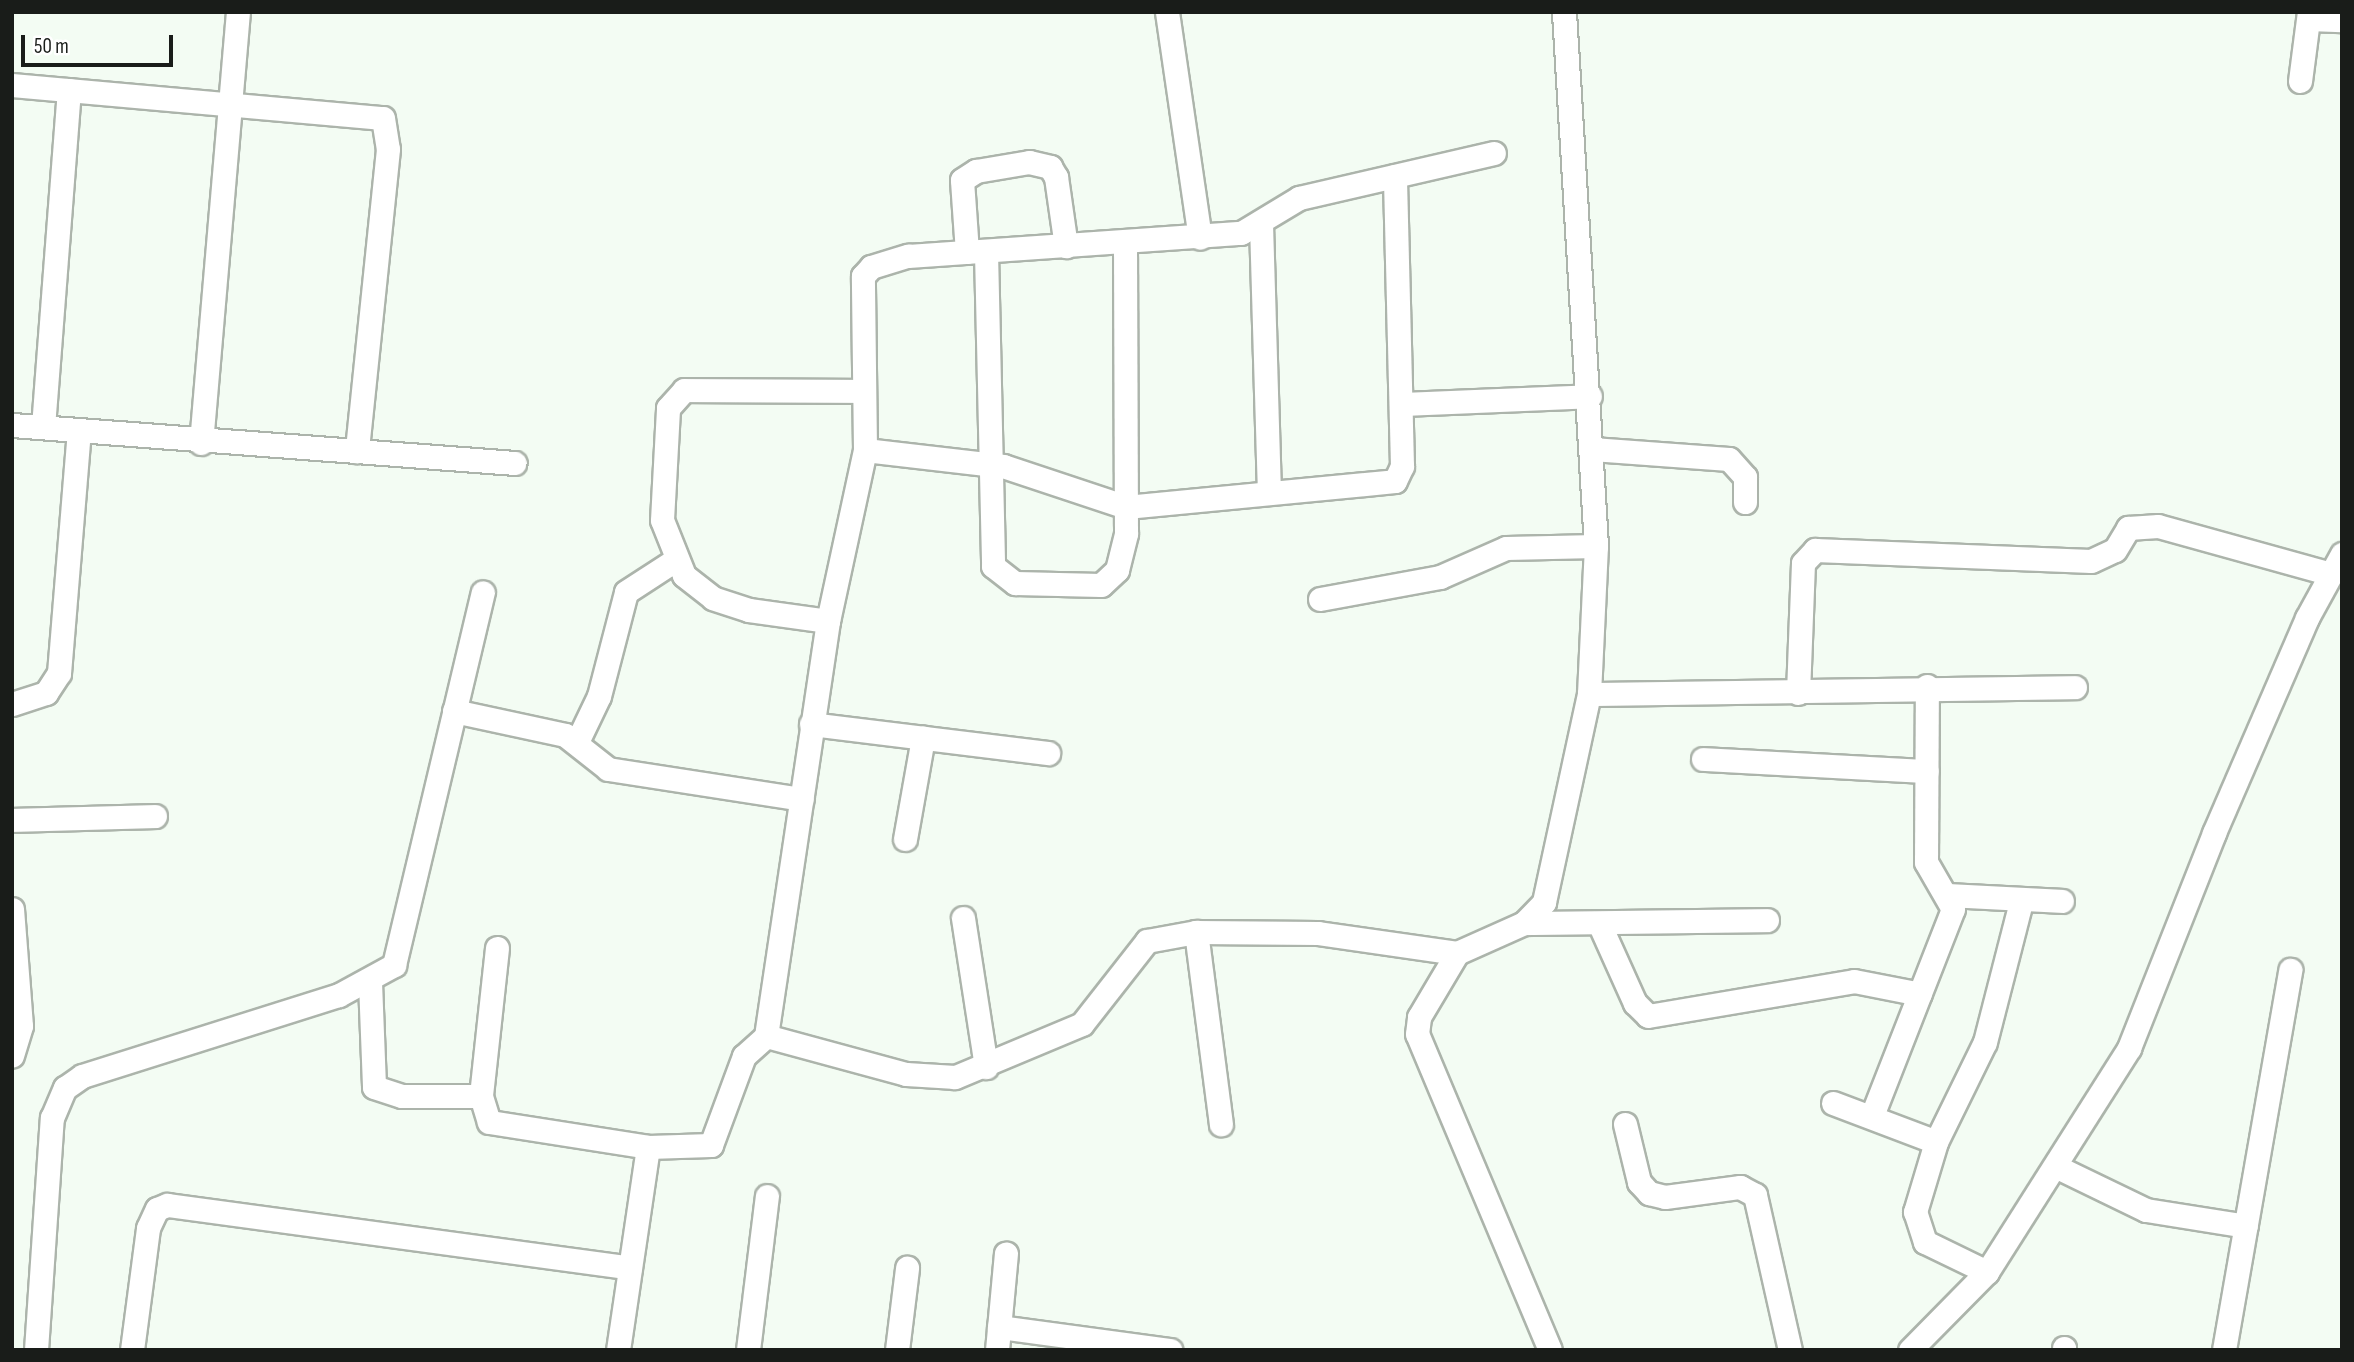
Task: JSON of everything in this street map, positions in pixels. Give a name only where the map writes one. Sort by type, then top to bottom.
[{"type":"street","points":[[201,443],[238,12]]},
{"type":"street","points":[[1167,12],[1200,238]]},
{"type":"street","points":[[766,1036],[917,1075],[955,1077],[986,1067],[1082,1024],[1147,941],[1196,932],[1318,933],[1458,953],[1524,923],[1538,912],[1552,884],[1589,694],[1596,546],[1590,396],[1564,12]]},
{"type":"street","points":[[2300,81],[2309,15],[2342,20]]},
{"type":"street","points":[[12,85],[374,114],[389,130],[357,451]]},
{"type":"street","points":[[43,427],[69,90]]},
{"type":"street","points":[[497,948],[481,1096],[489,1122],[496,1126],[648,1146],[711,1145],[744,1056],[766,1036],[828,621],[865,450],[863,276],[871,267],[908,256],[1200,238],[1261,225],[1299,198],[1494,153]]},
{"type":"street","points":[[1066,246],[1056,177],[1050,167],[1029,162],[976,171],[962,180],[976,252],[993,566],[1015,583],[1101,585],[1112,579],[1126,507],[1125,242]]},
{"type":"street","points":[[865,450],[989,464],[1126,507],[1395,481],[1402,466],[1402,404],[1395,176]]},
{"type":"street","points":[[1261,225],[1269,492]]},
{"type":"street","points":[[828,621],[713,598],[696,589],[675,559],[662,520],[668,408],[675,394],[864,391]]},
{"type":"street","points":[[1402,404],[1590,396]]},
{"type":"street","points":[[12,425],[201,443],[515,463]]},
{"type":"street","points":[[12,704],[46,693],[59,673],[79,431]]},
{"type":"street","points":[[1592,449],[1729,458],[1745,478],[1745,502]]},
{"type":"street","points":[[1798,693],[1803,563],[1815,550],[2091,561],[2115,550],[2128,527],[2141,525],[2336,564],[2214,833],[2129,1048],[2057,1167],[1987,1272],[1910,1350]]},
{"type":"street","points":[[1320,599],[1440,577],[1506,548],[1596,546]]},
{"type":"street","points":[[577,742],[599,696],[626,592],[675,559]]},
{"type":"street","points":[[36,1350],[52,1118],[65,1088],[82,1076],[370,982],[394,965],[483,592]]},
{"type":"street","points":[[1589,694],[1798,693],[1927,686],[2075,687]]},
{"type":"street","points":[[1873,1113],[1951,920],[1949,895],[1926,862],[1927,686]]},
{"type":"street","points":[[454,711],[577,742],[608,769],[802,799]]},
{"type":"street","points":[[811,724],[1048,753]]},
{"type":"street","points":[[905,839],[923,738]]},
{"type":"street","points":[[1703,759],[1927,771]]},
{"type":"street","points":[[12,820],[155,816]]},
{"type":"street","points":[[1949,895],[2021,902],[2062,901]]},
{"type":"street","points":[[1987,1272],[1933,1247],[1917,1228],[1915,1212],[1936,1142],[1985,1042],[2021,902]]},
{"type":"street","points":[[12,909],[21,1026],[12,1056]]},
{"type":"street","points":[[963,918],[986,1067]]},
{"type":"street","points":[[1524,923],[1767,920]]},
{"type":"street","points":[[1599,923],[1635,1003],[1648,1016],[1854,981],[1920,995]]},
{"type":"street","points":[[1196,932],[1221,1124]]},
{"type":"street","points":[[1458,953],[1419,1017],[1417,1034],[1550,1350]]},
{"type":"street","points":[[2224,1350],[2290,970]]},
{"type":"street","points":[[370,982],[374,1087],[402,1096],[481,1096]]},
{"type":"street","points":[[1833,1103],[1873,1113],[1936,1142]]},
{"type":"street","points":[[1625,1124],[1639,1182],[1649,1193],[1665,1198],[1740,1187],[1755,1195],[1790,1350]]},
{"type":"street","points":[[618,1350],[648,1146]]},
{"type":"street","points":[[2057,1167],[2146,1210],[2246,1226]]},
{"type":"street","points":[[748,1350],[767,1196]]},
{"type":"street","points":[[132,1350],[148,1228],[167,1205],[630,1268]]},
{"type":"street","points":[[1006,1253],[998,1339],[1170,1350]]},
{"type":"street","points":[[897,1350],[907,1268]]}]
